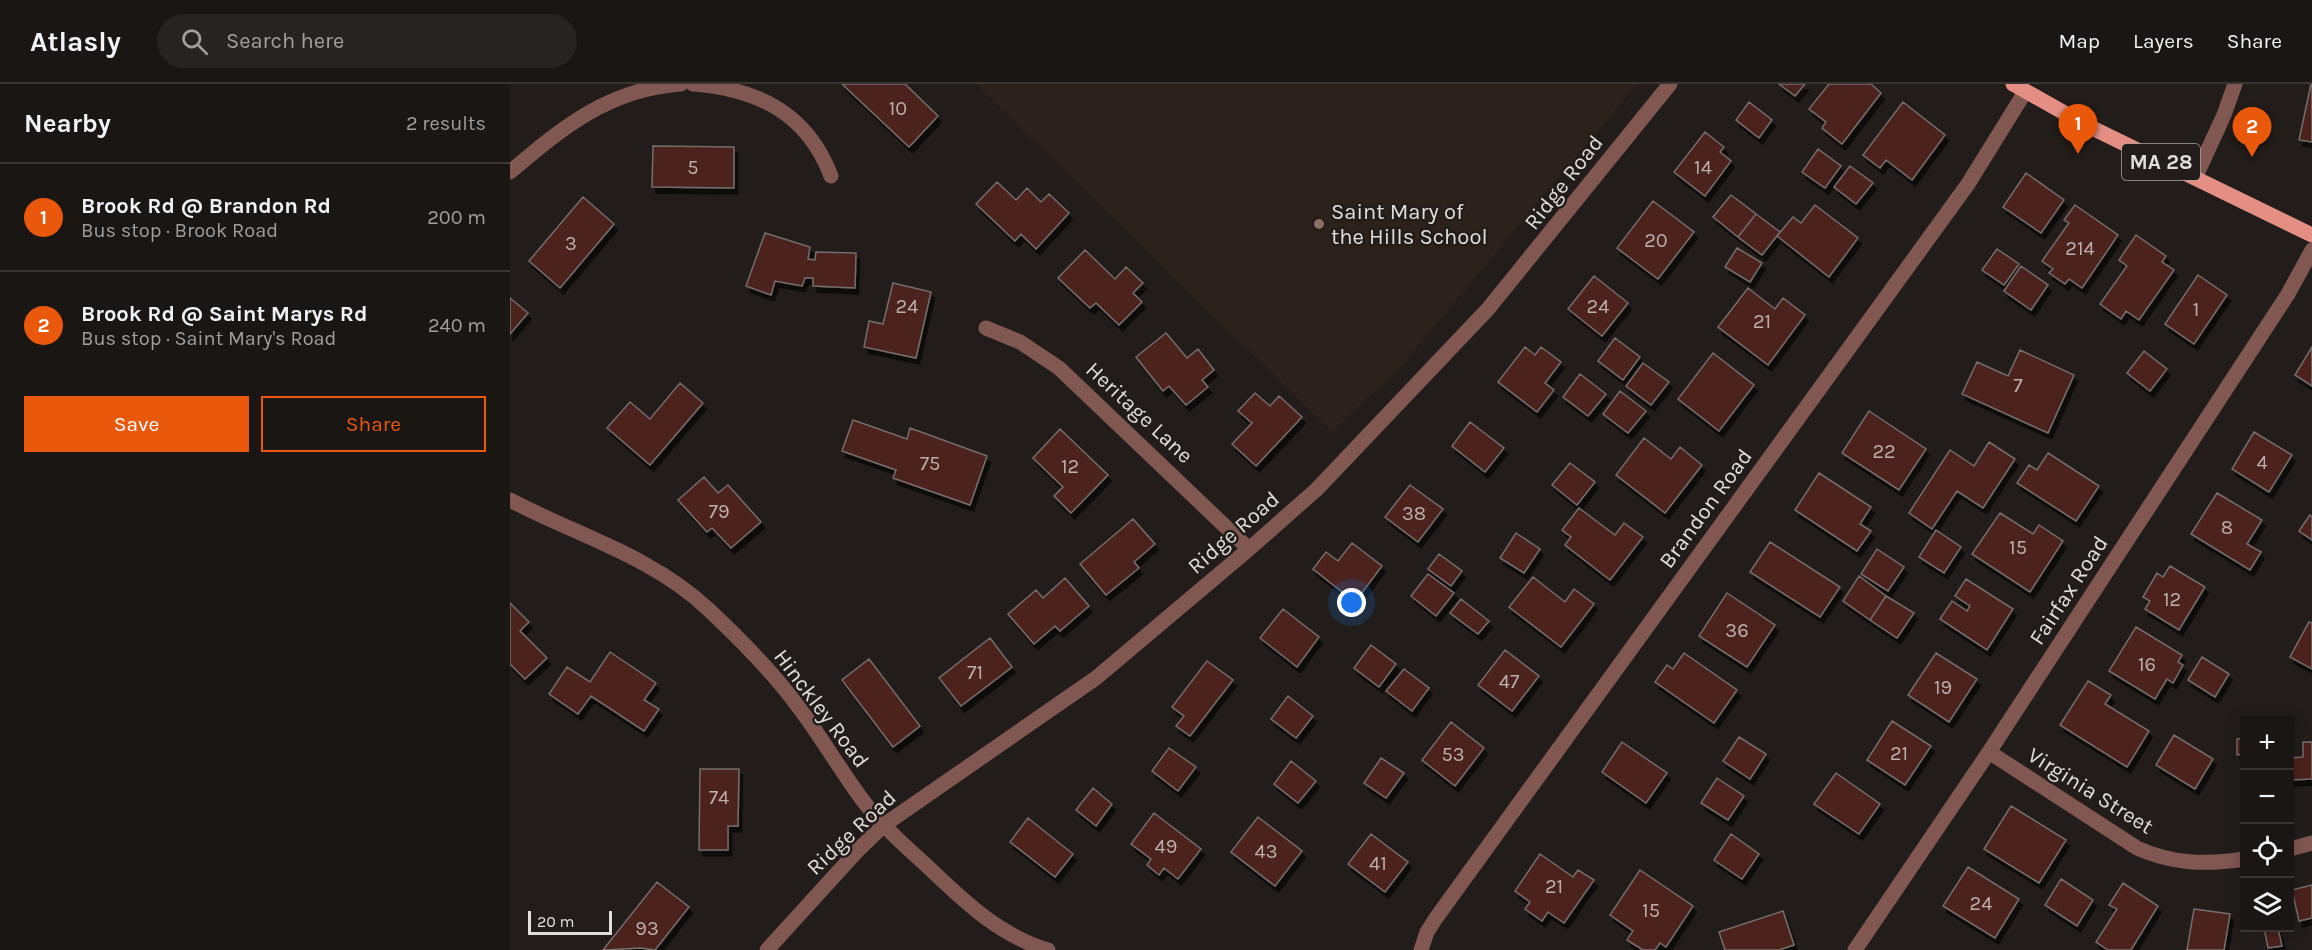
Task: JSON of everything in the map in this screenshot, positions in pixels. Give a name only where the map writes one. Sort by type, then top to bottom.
[{"type":"main road","name":"MA 28","points":[[2019,88],[2084,124],[2312,236]]},
{"type":"street","points":[[510,172],[547,141],[609,101],[645,88],[681,84]]},
{"type":"street","points":[[693,84],[709,85],[752,97],[788,115],[816,143],[831,176]]},
{"type":"street","name":"Ridge Road","points":[[766,950],[884,825],[1096,678],[1317,489],[1488,309],[1539,249],[1670,84]]},
{"type":"street","points":[[2195,178],[2224,115],[2235,84]]},
{"type":"street","name":"Brandon Road","points":[[1421,950],[1427,932],[1436,918],[1968,183],[2019,88]]},
{"type":"street","name":"Fairfax Road","points":[[1855,950],[1989,752],[2288,294],[2312,250]]},
{"type":"street","name":"Heritage Lane","points":[[986,328],[1020,342],[1059,368],[1249,549]]},
{"type":"street","name":"Hinckley Road","points":[[510,500],[649,566],[678,584],[700,602],[781,685],[861,798],[884,825],[976,912],[1015,938],[1048,950]]},
{"type":"street","name":"Virginia Street","points":[[1989,752],[2137,848],[2154,856],[2188,863],[2207,864],[2240,860]]},
{"type":"street","points":[[2294,848],[2312,843]]},
{"type":"shaded area","name":"Saint Mary of the Hills School","points":[[976,84],[1637,84],[1403,364],[1332,432]]},
{"type":"building","points":[[842,84],[905,84],[938,116],[909,147]]},
{"type":"building","points":[[1779,84],[1805,84],[1795,96]]},
{"type":"building","points":[[1829,84],[1871,84],[1881,93],[1842,144],[1822,128],[1826,122],[1809,109]]},
{"type":"building","points":[[2312,84],[2312,142],[2299,140]]},
{"type":"building","points":[[1749,102],[1772,120],[1759,138],[1736,120]]},
{"type":"building","points":[[1903,102],[1945,135],[1912,180],[1886,160],[1880,168],[1863,155]]},
{"type":"building","points":[[1705,132],[1724,147],[1720,152],[1731,161],[1705,196],[1674,172]]},
{"type":"building","points":[[653,146],[734,147],[734,188],[652,187]]},
{"type":"building","points":[[1818,149],[1841,166],[1825,188],[1802,172]]},
{"type":"building","points":[[1850,166],[1873,183],[1856,204],[1834,187]]},
{"type":"building","points":[[2026,173],[2064,200],[2041,233],[2003,207]]},
{"type":"building","points":[[997,182],[1016,200],[1027,188],[1041,202],[1049,194],[1069,213],[1036,249],[1021,234],[1015,241],[976,204]]},
{"type":"building","points":[[1731,195],[1756,214],[1738,237],[1713,217]]},
{"type":"building","points":[[583,197],[614,224],[560,288],[529,261]]},
{"type":"building","points":[[1653,201],[1694,232],[1658,279],[1617,248]]},
{"type":"building","points":[[1815,205],[1858,238],[1829,277],[1777,236],[1793,217],[1801,223]]},
{"type":"building","points":[[2075,205],[2118,235],[2082,288],[2069,279],[2065,284],[2049,273],[2053,269],[2042,261],[2069,223],[2064,220]]},
{"type":"building","points":[[1756,214],[1780,232],[1762,255],[1738,237]]},
{"type":"building","points":[[765,233],[810,247],[808,259],[815,260],[816,252],[856,253],[855,288],[813,286],[813,278],[805,278],[802,286],[775,281],[771,295],[746,286]]},
{"type":"building","points":[[2136,235],[2166,256],[2162,262],[2174,270],[2139,320],[2126,311],[2121,319],[2100,304],[2127,266],[2119,260]]},
{"type":"building","points":[[1737,248],[1762,263],[1750,282],[1725,267]]},
{"type":"building","points":[[1997,249],[2019,264],[2004,285],[1982,270]]},
{"type":"building","points":[[1085,250],[1115,279],[1126,267],[1143,283],[1133,293],[1142,302],[1119,325],[1096,303],[1090,308],[1058,278]]},
{"type":"building","points":[[2021,266],[2048,285],[2031,310],[2004,291]]},
{"type":"building","points":[[2198,275],[2227,295],[2194,344],[2165,324]]},
{"type":"building","points":[[1594,276],[1628,303],[1602,336],[1568,309]]},
{"type":"building","points":[[893,283],[931,292],[916,358],[864,347],[869,321],[883,324]]},
{"type":"building","points":[[1748,288],[1775,309],[1783,298],[1805,315],[1768,365],[1718,327]]},
{"type":"building","points":[[510,298],[528,313],[510,334]]},
{"type":"building","points":[[1166,333],[1187,358],[1198,349],[1214,370],[1202,380],[1208,387],[1186,405],[1169,386],[1163,391],[1136,357]]},
{"type":"building","points":[[1615,338],[1640,357],[1623,380],[1598,361]]},
{"type":"building","points":[[1525,347],[1535,355],[1541,347],[1561,362],[1545,383],[1554,390],[1537,412],[1498,382]]},
{"type":"building","points":[[2312,347],[2312,386],[2295,375]]},
{"type":"building","points":[[2020,350],[2074,375],[2048,433],[1962,394],[1977,362],[2008,376]]},
{"type":"building","points":[[2144,351],[2167,369],[2150,391],[2127,373]]},
{"type":"building","points":[[1713,353],[1754,385],[1719,431],[1678,399]]},
{"type":"building","points":[[1643,363],[1669,382],[1651,405],[1626,386]]},
{"type":"building","points":[[1580,374],[1606,394],[1588,416],[1563,397]]},
{"type":"building","points":[[680,383],[703,403],[650,465],[607,428],[630,402],[650,419]]},
{"type":"building","points":[[1620,391],[1646,411],[1628,433],[1603,414]]},
{"type":"building","points":[[1255,393],[1270,406],[1279,396],[1302,417],[1256,466],[1232,444],[1252,423],[1238,411]]},
{"type":"building","points":[[1869,411],[1926,449],[1899,490],[1842,453]]},
{"type":"building","points":[[853,420],[907,439],[910,428],[987,456],[970,505],[893,478],[896,470],[842,451]]},
{"type":"building","points":[[1470,422],[1504,448],[1485,472],[1452,446]]},
{"type":"building","points":[[1060,429],[1108,475],[1071,513],[1054,496],[1063,487],[1033,458]]},
{"type":"building","points":[[2254,432],[2292,455],[2269,492],[2232,469]]},
{"type":"building","points":[[1644,438],[1671,459],[1680,447],[1702,465],[1665,513],[1616,475]]},
{"type":"building","points":[[1989,442],[2015,459],[1983,508],[1957,491],[1932,529],[1909,513],[1950,450],[1974,466]]},
{"type":"building","points":[[2048,453],[2099,486],[2076,521],[2017,483],[2029,465],[2037,470]]},
{"type":"building","points":[[1570,463],[1595,482],[1577,505],[1552,485]]},
{"type":"building","points":[[1819,473],[1871,507],[1860,524],[1871,531],[1857,551],[1795,510]]},
{"type":"building","points":[[704,477],[718,493],[728,485],[761,522],[731,548],[712,528],[707,532],[678,500]]},
{"type":"building","points":[[1410,485],[1443,509],[1418,542],[1385,517]]},
{"type":"building","points":[[2217,493],[2262,520],[2247,544],[2261,552],[2250,570],[2191,534]]},
{"type":"building","points":[[1579,508],[1615,535],[1624,523],[1643,537],[1610,580],[1565,545],[1571,537],[1562,530]]},
{"type":"building","points":[[2000,513],[2033,534],[2039,525],[2063,541],[2030,592],[1972,554]]},
{"type":"building","points":[[2310,515],[2312,517],[2312,540],[2299,531]]},
{"type":"building","points":[[1133,519],[1155,544],[1134,562],[1139,568],[1106,595],[1080,564]]},
{"type":"building","points":[[1936,530],[1961,547],[1944,573],[1919,557]]},
{"type":"building","points":[[1516,533],[1540,549],[1524,573],[1500,558]]},
{"type":"building","points":[[1770,542],[1840,587],[1820,617],[1750,572]]},
{"type":"building","points":[[1352,543],[1382,566],[1355,602],[1313,569],[1326,552],[1338,561]]},
{"type":"building","points":[[1877,549],[1904,567],[1888,591],[1861,574]]},
{"type":"building","points":[[1439,554],[1462,571],[1451,586],[1428,569]]},
{"type":"building","points":[[2170,566],[2205,587],[2179,630],[2145,609],[2150,601],[2143,597],[2157,573],[2163,577]]},
{"type":"building","points":[[1428,574],[1454,593],[1436,616],[1411,596]]},
{"type":"building","points":[[1859,576],[1886,596],[1870,620],[1843,601]]},
{"type":"building","points":[[1533,577],[1565,602],[1574,589],[1594,604],[1561,647],[1509,607]]},
{"type":"building","points":[[1065,578],[1089,606],[1060,631],[1055,626],[1034,644],[1008,614],[1036,590],[1043,598]]},
{"type":"building","points":[[1966,579],[2013,609],[1987,650],[1940,619],[1952,601],[1967,611],[1970,606],[1955,596]]},
{"type":"building","points":[[1727,593],[1775,625],[1747,667],[1699,636]]},
{"type":"building","points":[[1886,596],[1914,613],[1897,638],[1870,620]]},
{"type":"building","points":[[1461,599],[1489,621],[1478,634],[1450,613]]},
{"type":"building","points":[[510,603],[529,622],[520,631],[547,658],[525,679],[510,664]]},
{"type":"building","points":[[1283,609],[1319,637],[1297,667],[1260,638]]},
{"type":"building","points":[[2309,622],[2312,623],[2312,669],[2290,657]]},
{"type":"building","points":[[2136,627],[2182,655],[2178,662],[2183,665],[2173,683],[2167,679],[2155,699],[2109,671]]},
{"type":"building","points":[[990,638],[1012,667],[961,706],[939,678]]},
{"type":"building","points":[[1371,645],[1396,664],[1379,687],[1354,668]]},
{"type":"building","points":[[1505,650],[1539,676],[1512,711],[1478,685]]},
{"type":"building","points":[[610,652],[656,683],[644,700],[659,709],[644,731],[591,696],[578,714],[549,694],[567,667],[590,682]]},
{"type":"building","points":[[1684,653],[1737,690],[1714,723],[1655,682],[1667,665],[1673,669]]},
{"type":"building","points":[[1936,653],[1977,679],[1949,722],[1908,695]]},
{"type":"building","points":[[2202,657],[2229,674],[2215,697],[2188,680]]},
{"type":"building","points":[[869,659],[920,726],[893,747],[842,680]]},
{"type":"building","points":[[1207,661],[1233,680],[1190,736],[1176,726],[1184,716],[1172,707]]},
{"type":"building","points":[[1404,669],[1429,688],[1412,711],[1386,691]]},
{"type":"building","points":[[2088,681],[2111,695],[2105,704],[2149,731],[2127,767],[2060,725]]},
{"type":"building","points":[[1288,696],[1313,716],[1296,738],[1271,719]]},
{"type":"building","points":[[1892,721],[1931,746],[1905,785],[1867,760]]},
{"type":"building","points":[[1451,722],[1484,748],[1455,786],[1422,760]]},
{"type":"building","points":[[2174,735],[2213,759],[2195,789],[2156,765]]},
{"type":"building","points":[[1739,737],[1766,754],[1750,779],[1723,761]]},
{"type":"building","points":[[2237,739],[2240,739],[2240,755],[2237,755]]},
{"type":"building","points":[[1622,742],[1667,773],[1646,803],[1602,772]]},
{"type":"building","points":[[2303,742],[2312,742],[2312,779],[2294,780],[2294,758],[2303,757]]},
{"type":"building","points":[[1169,748],[1196,767],[1178,791],[1152,771]]},
{"type":"building","points":[[1381,758],[1404,773],[1386,798],[1364,783]]},
{"type":"building","points":[[1291,761],[1316,781],[1298,803],[1274,784]]},
{"type":"building","points":[[700,769],[739,769],[738,826],[728,826],[728,850],[699,850]]},
{"type":"building","points":[[1836,773],[1880,804],[1859,834],[1814,804]]},
{"type":"building","points":[[1717,778],[1744,796],[1728,820],[1701,803]]},
{"type":"building","points":[[1093,788],[1112,804],[1096,826],[1076,810]]},
{"type":"building","points":[[2011,806],[2066,840],[2039,883],[1984,849]]},
{"type":"building","points":[[1154,813],[1201,849],[1178,879],[1164,868],[1159,875],[1147,865],[1151,859],[1131,844]]},
{"type":"building","points":[[1258,817],[1302,851],[1275,886],[1231,852]]},
{"type":"building","points":[[1028,818],[1073,854],[1055,877],[1010,842]]},
{"type":"building","points":[[1371,834],[1408,862],[1385,892],[1348,864]]},
{"type":"building","points":[[1731,834],[1759,854],[1742,879],[1714,860]]},
{"type":"building","points":[[1540,854],[1573,877],[1578,870],[1594,880],[1564,923],[1548,912],[1542,921],[1525,909],[1530,902],[1515,891]]},
{"type":"building","points":[[1968,867],[2019,899],[1995,938],[1943,906]]},
{"type":"building","points":[[1640,870],[1693,906],[1666,947],[1660,943],[1655,950],[1643,950],[1627,940],[1633,931],[1610,915]]},
{"type":"building","points":[[2061,879],[2093,900],[2077,926],[2045,905]]},
{"type":"building","points":[[657,882],[689,907],[655,950],[641,948],[603,950]]},
{"type":"building","points":[[2123,883],[2158,906],[2131,950],[2108,950],[2096,942],[2117,909],[2109,905]]},
{"type":"building","points":[[2312,885],[2312,918],[2299,921],[2294,890]]},
{"type":"building","points":[[2194,909],[2230,914],[2224,950],[2187,950]]},
{"type":"building","points":[[1783,911],[1794,945],[1779,950],[1725,950],[1719,932]]},
{"type":"building","points":[[2265,932],[2279,932],[2282,946],[2268,948]]},
{"type":"place","name":"Brook Rd @ Brandon Rd","points":[[2078,154]]},
{"type":"place","name":"Brook Rd @ Saint Marys Rd","points":[[2252,157]]},
{"type":"place","name":"Saint Mary of the Hills School","points":[[1319,224]]}]
